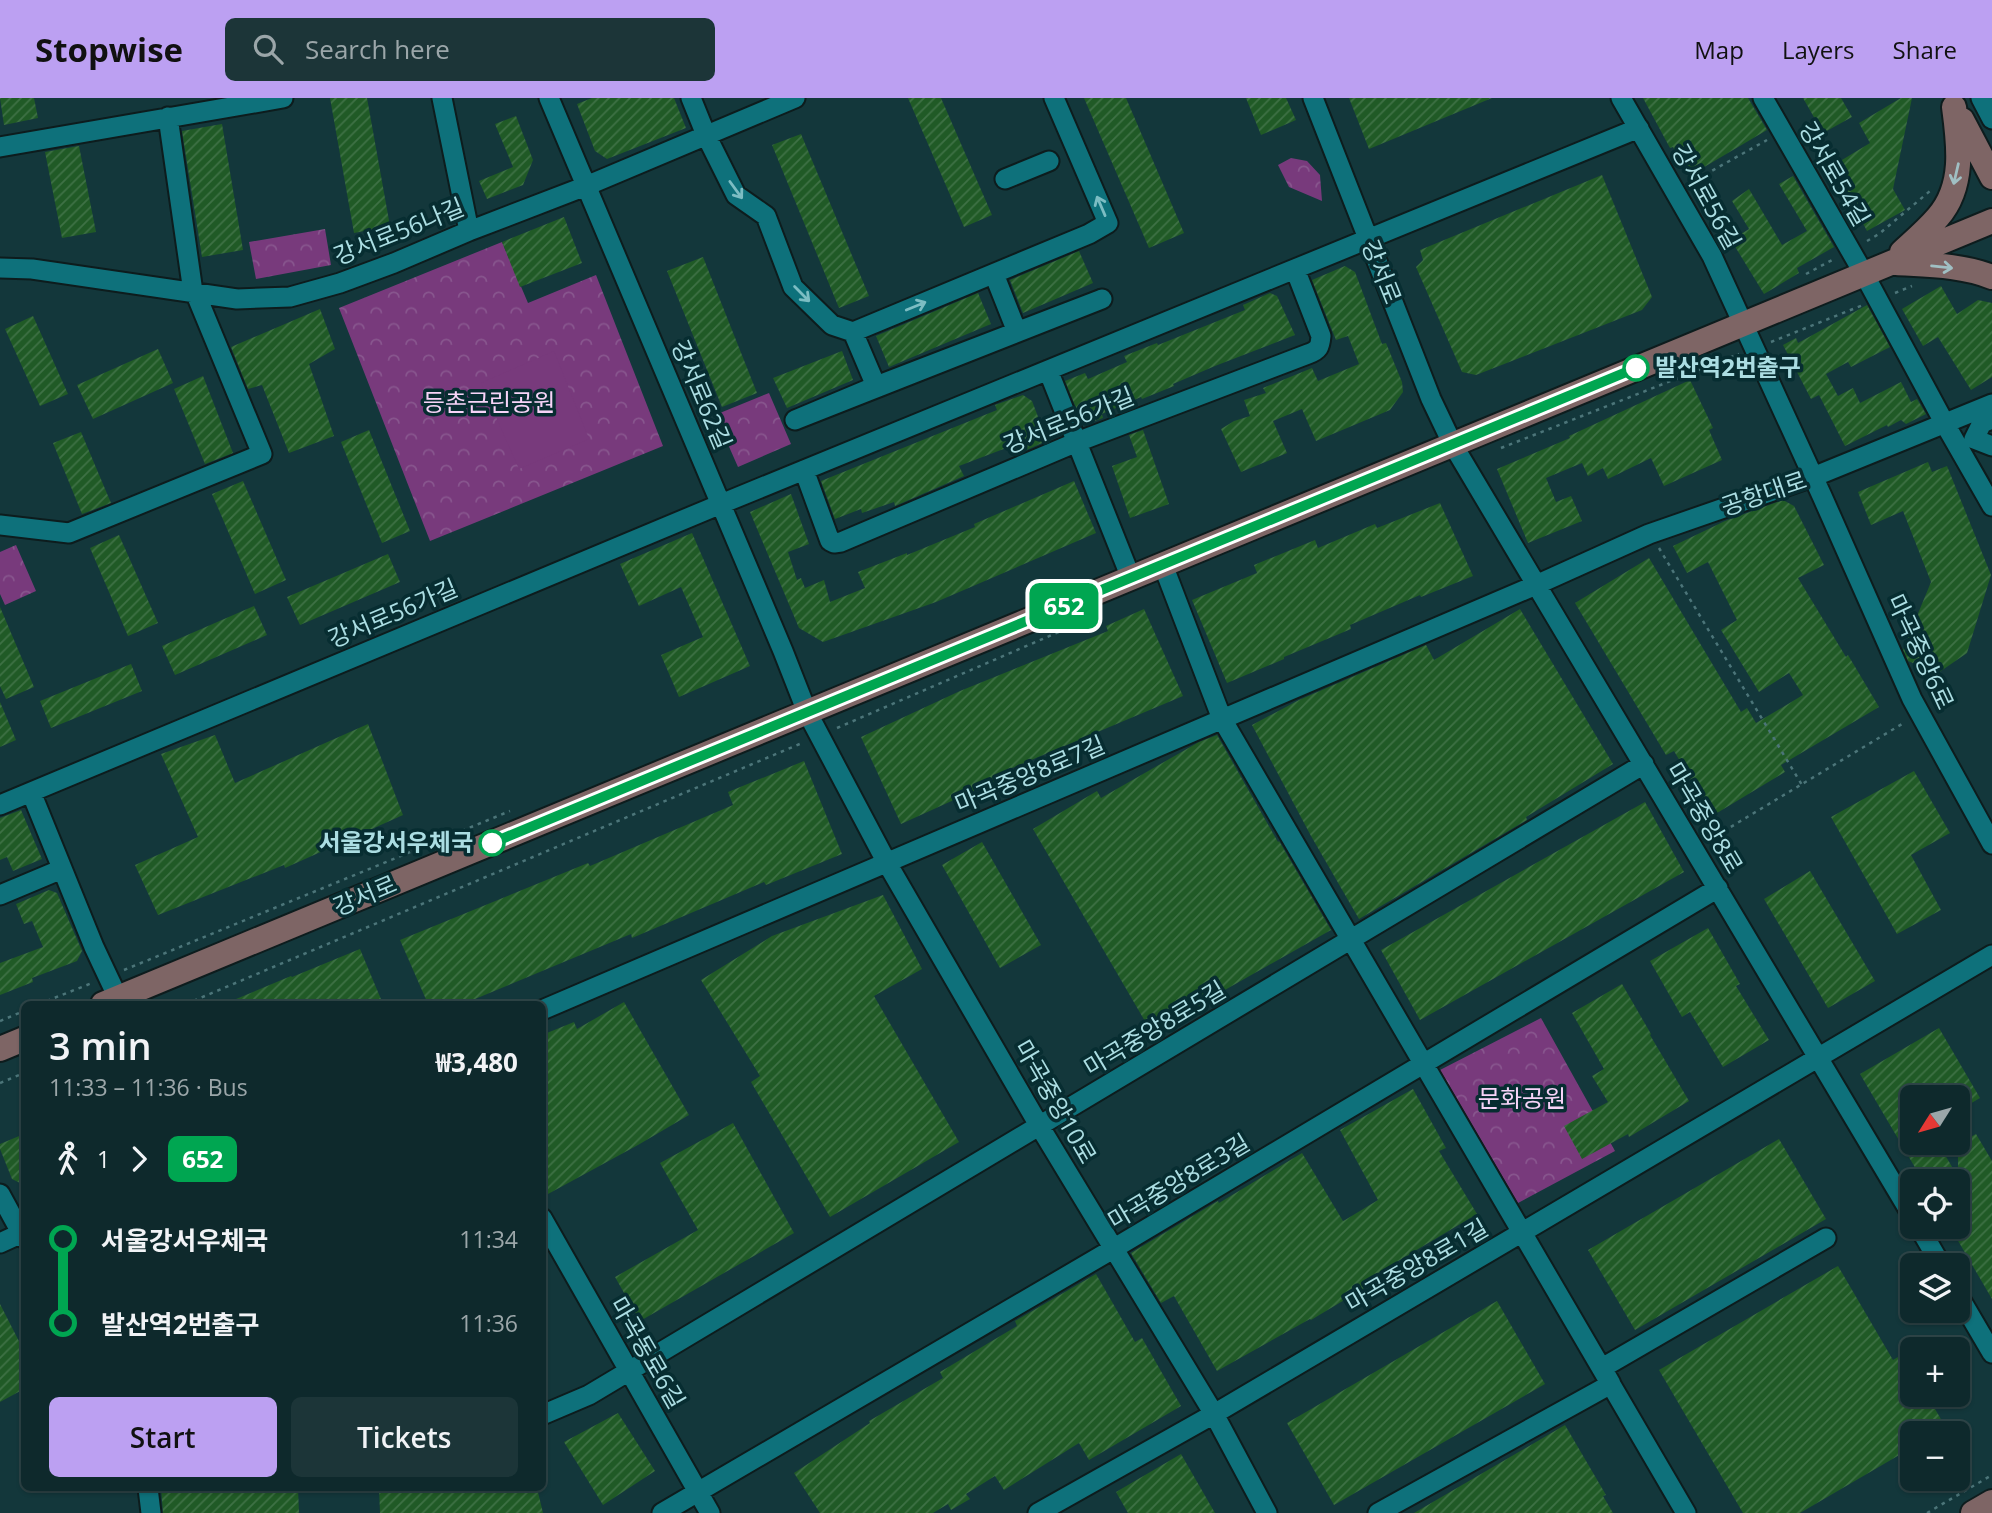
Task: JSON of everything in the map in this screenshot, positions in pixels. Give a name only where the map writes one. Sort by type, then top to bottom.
[{"type":"main road","points":[[1952,102],[1992,177]]},
{"type":"main road","points":[[1892,262],[1939,216],[1952,191],[1960,152],[1952,102]]},
{"type":"main road","name":"강서로","points":[[111,1001],[1992,221]]},
{"type":"main road","points":[[1892,262],[1980,272],[1992,277]]},
{"type":"main road","points":[[0,1049],[21,1040]]},
{"type":"main road","points":[[1973,1513],[1992,1502]]},
{"type":"street","points":[[0,147],[283,98]]},
{"type":"street","points":[[442,98],[469,231]]},
{"type":"street","name":"강서로62길","points":[[549,98],[807,712]]},
{"type":"street","points":[[691,98],[736,195],[766,216],[793,287],[832,325],[853,332],[1089,234],[1108,223],[1054,98]]},
{"type":"street","name":"강서로56나길","points":[[0,268],[32,269],[237,299],[290,297],[340,283],[394,263],[795,98]]},
{"type":"street","name":"강서로","points":[[1313,98],[1431,399],[1453,445]]},
{"type":"street","name":"강서로56길","points":[[1621,98],[1712,256],[1744,323]]},
{"type":"street","name":"강서로54길","points":[[1763,98],[1864,274]]},
{"type":"street","points":[[1981,98],[1992,119]]},
{"type":"street","points":[[0,524],[69,533],[173,485],[262,454],[194,292],[168,117]]},
{"type":"street","name":"강서로56가길","points":[[0,805],[721,504],[1639,128]]},
{"type":"street","points":[[1005,179],[1049,161]]},
{"type":"street","name":"강서로56가길","points":[[804,470],[830,541],[834,543],[1077,442],[1317,350],[1321,336],[1295,269]]},
{"type":"street","points":[[994,274],[1017,332]]},
{"type":"street","points":[[1864,274],[1992,506]]},
{"type":"street","points":[[1102,299],[795,420],[876,386],[1017,332],[1102,299]]},
{"type":"street","points":[[1744,323],[1813,477]]},
{"type":"street","points":[[853,332],[876,386]]},
{"type":"street","points":[[1048,370],[1131,578]]},
{"type":"street","name":"공항대로","points":[[1536,585],[1649,534],[1813,477],[1992,404]]},
{"type":"street","points":[[1992,419],[1982,423],[1974,439],[1992,446]]},
{"type":"street","name":"마곡중앙8로","points":[[1453,445],[1900,1195]]},
{"type":"street","name":"마곡중앙6로","points":[[1813,477],[1912,699],[1992,844]]},
{"type":"street","points":[[1163,565],[1222,719],[1686,1513]]},
{"type":"street","name":"마곡중앙8로7길","points":[[546,1008],[1536,585]]},
{"type":"street","name":"마곡중앙10로","points":[[807,712],[887,863],[1040,1127],[1214,1414],[1267,1513]]},
{"type":"street","name":"마곡중앙8로5길","points":[[546,1413],[589,1395],[1644,764]]},
{"type":"street","points":[[31,792],[94,947],[111,1001]]},
{"type":"street","points":[[0,895],[62,869]]},
{"type":"street","name":"마곡중앙8로3길","points":[[662,1513],[1113,1249],[1718,888]]},
{"type":"street","points":[[1819,1058],[1992,955]]},
{"type":"street","name":"마곡중앙8로1길","points":[[1038,1513],[1214,1414],[1819,1058]]},
{"type":"street","points":[[0,1194],[21,1229]]},
{"type":"street","name":"마곡동로6길","points":[[546,1225],[710,1513]]},
{"type":"street","points":[[0,1243],[21,1235]]},
{"type":"street","points":[[1378,1513],[1607,1376],[1826,1238]]},
{"type":"street","points":[[1970,1315],[1992,1353]]},
{"type":"street","points":[[148,1491],[151,1513]]},
{"type":"path","points":[[1675,191],[1782,132]]},
{"type":"path","points":[[1502,448],[1921,282]]},
{"type":"path","points":[[1649,534],[1802,785]]},
{"type":"path","points":[[193,1001],[1095,617]]},
{"type":"path","points":[[1695,849],[1902,724]]},
{"type":"path","points":[[0,1021],[21,1012]]},
{"type":"path","points":[[0,1083],[21,1074]]},
{"type":"path","points":[[1927,1513],[1992,1475]]},
{"type":"green space","points":[[1291,158],[1307,161],[1320,175],[1322,201],[1289,187],[1278,165]]},
{"type":"green space","points":[[325,229],[331,265],[256,279],[249,242]]},
{"type":"green space","name":"등촌근린공원","points":[[502,242],[528,303],[596,275],[663,446],[430,541],[339,308]]},
{"type":"green space","points":[[554,351],[589,439],[519,469],[481,383]]},
{"type":"green space","points":[[769,393],[791,444],[738,467],[715,415]]},
{"type":"green space","points":[[16,545],[36,591],[5,605],[0,594],[0,552]]},
{"type":"green space","name":"문화공원","points":[[1541,1018],[1615,1151],[1518,1203],[1440,1070]]},
{"type":"building","points":[[0,98],[34,98],[38,118],[4,125]]},
{"type":"building","points":[[330,98],[367,98],[390,226],[354,233]]},
{"type":"building","points":[[592,98],[674,98],[686,128],[607,159],[595,151],[577,104]]},
{"type":"building","points":[[908,98],[941,98],[992,215],[964,227]]},
{"type":"building","points":[[1084,98],[1126,98],[1184,233],[1149,248]]},
{"type":"building","points":[[1246,98],[1286,98],[1296,120],[1261,135]]},
{"type":"building","points":[[1349,98],[1492,98],[1369,149]]},
{"type":"building","points":[[1643,98],[1748,98],[1767,130],[1689,176],[1673,147],[1670,148]]},
{"type":"building","points":[[1803,98],[1841,98],[1852,117],[1823,133]]},
{"type":"building","points":[[1901,98],[1912,98],[1893,189],[1905,210],[1867,231],[1832,166],[1870,143],[1859,123]]},
{"type":"building","points":[[516,116],[533,160],[523,185],[487,199],[479,181],[513,167],[495,124]]},
{"type":"building","points":[[222,124],[243,250],[202,257],[182,131]]},
{"type":"building","points":[[801,134],[869,296],[839,308],[772,145]]},
{"type":"building","points":[[79,146],[96,232],[62,238],[45,152]]},
{"type":"building","points":[[1602,175],[1652,297],[1642,310],[1476,375],[1462,372],[1416,267],[1423,260],[1420,250]]},
{"type":"building","points":[[1793,176],[1834,247],[1797,268],[1799,273],[1764,294],[1731,240],[1749,229],[1732,201],[1749,189],[1782,245],[1807,231],[1779,184]]},
{"type":"building","points":[[564,217],[582,263],[520,287],[502,242]]},
{"type":"building","points":[[1079,251],[1093,283],[1023,313],[1010,280]]},
{"type":"building","points":[[703,257],[757,393],[722,407],[667,271]]},
{"type":"building","points":[[1345,266],[1355,272],[1382,344],[1386,343],[1402,382],[1403,392],[1390,410],[1316,441],[1302,409],[1273,421],[1287,453],[1241,472],[1221,429],[1250,416],[1244,400],[1266,393],[1263,388],[1312,368],[1318,381],[1359,364],[1348,336],[1336,340],[1312,280]]},
{"type":"building","points":[[1941,286],[1957,314],[1978,300],[1992,303],[1992,377],[1971,390],[1938,337],[1923,346],[1902,309]]},
{"type":"building","points":[[978,293],[991,324],[889,367],[876,336]]},
{"type":"building","points":[[1270,293],[1277,296],[1295,335],[1215,366],[1142,399],[1141,397],[1102,414],[1103,418],[1083,425],[1065,381],[1085,373],[1088,379],[1127,362],[1124,356],[1245,310],[1243,305]]},
{"type":"building","points":[[1867,305],[1890,347],[1851,367],[1848,362],[1826,374],[1838,396],[1853,388],[1860,403],[1901,382],[1911,402],[1917,399],[1926,414],[1906,424],[1901,420],[1888,427],[1887,425],[1845,446],[1819,395],[1811,399],[1783,345],[1796,338],[1798,343]]},
{"type":"building","points":[[320,309],[335,349],[309,364],[334,436],[289,453],[262,385],[248,389],[231,347]]},
{"type":"building","points":[[33,316],[68,394],[40,406],[5,329]]},
{"type":"building","points":[[158,349],[173,383],[93,419],[77,385]]},
{"type":"building","points":[[842,351],[853,380],[787,408],[773,378]]},
{"type":"building","points":[[203,376],[233,453],[205,464],[174,389]]},
{"type":"building","points":[[1690,380],[1713,428],[1709,430],[1722,460],[1664,486],[1651,458],[1608,479],[1603,468],[1588,476],[1582,463],[1546,478],[1556,502],[1571,496],[1582,521],[1528,543],[1497,469],[1570,438],[1569,436]]},
{"type":"building","points":[[1023,395],[1032,401],[1045,435],[1042,443],[1022,452],[1019,443],[959,466],[964,476],[895,506],[894,502],[862,513],[861,509],[835,519],[821,481],[997,410],[995,405]]},
{"type":"building","points":[[369,430],[410,531],[382,543],[341,442]]},
{"type":"building","points":[[1143,430],[1169,504],[1130,518],[1112,466],[1137,457],[1129,435]]},
{"type":"building","points":[[81,432],[111,503],[82,514],[53,443]]},
{"type":"building","points":[[1928,462],[1932,472],[1947,466],[1991,575],[1967,653],[1938,673],[1908,661],[1903,650],[1931,582],[1903,511],[1871,525],[1858,492]]},
{"type":"building","points":[[243,481],[286,580],[255,594],[212,494]]},
{"type":"building","points":[[1074,481],[1096,533],[936,602],[823,642],[799,628],[750,512],[791,494],[809,544],[788,552],[797,580],[801,578],[805,588],[824,580],[830,602],[865,588],[858,572],[975,527],[974,524]]},
{"type":"building","points":[[1783,500],[1794,506],[1824,565],[1798,578],[1879,707],[1781,765],[1785,772],[1712,816],[1674,751],[1666,755],[1575,603],[1649,558],[1741,712],[1747,708],[1756,723],[1803,695],[1789,673],[1759,692],[1721,630],[1737,620],[1708,562],[1687,573],[1673,546],[1725,521]]},
{"type":"building","points":[[1440,503],[1473,576],[1350,625],[1351,629],[1227,683],[1192,600],[1257,573],[1254,565],[1315,540],[1318,548],[1375,524],[1377,528]]},
{"type":"building","points":[[692,533],[750,666],[679,697],[661,655],[703,637],[681,587],[639,606],[620,564]]},
{"type":"building","points":[[119,535],[158,623],[128,636],[90,548]]},
{"type":"building","points":[[388,554],[400,582],[300,625],[287,597]]},
{"type":"building","points":[[254,606],[267,635],[175,675],[162,646]]},
{"type":"building","points":[[0,607],[34,687],[6,699],[0,686]]},
{"type":"building","points":[[1144,609],[1183,696],[998,774],[1000,779],[901,824],[861,737],[960,691],[1108,631],[1106,626]]},
{"type":"building","points":[[1520,609],[1613,764],[1526,817],[1527,820],[1359,919],[1252,725],[1299,700],[1426,645],[1434,660]]},
{"type":"building","points":[[131,664],[142,691],[51,728],[40,701]]},
{"type":"building","points":[[0,702],[16,740],[0,747]]},
{"type":"building","points":[[368,724],[403,815],[285,868],[284,865],[158,915],[135,865],[198,837],[161,754],[215,735],[235,783]]},
{"type":"building","points":[[1217,735],[1331,930],[1216,995],[1217,998],[1153,1035],[1033,829],[1097,791],[1101,798],[1199,742]]},
{"type":"building","points":[[804,761],[842,854],[766,885],[764,882],[632,938],[631,934],[470,1001],[427,1001],[400,940],[588,863],[590,866],[733,805],[728,792]]},
{"type":"building","points":[[1914,771],[1950,833],[1911,855],[1941,910],[1897,934],[1831,817]]},
{"type":"building","points":[[1645,802],[1684,872],[1420,1020],[1381,950]]},
{"type":"building","points":[[21,810],[42,859],[13,871],[7,857],[0,860],[0,818]]},
{"type":"building","points":[[982,842],[1041,945],[1000,968],[942,865]]},
{"type":"building","points":[[1810,871],[1875,981],[1828,1008],[1764,899]]},
{"type":"building","points":[[49,890],[57,893],[82,951],[77,961],[32,978],[33,982],[0,995],[0,963],[43,947],[32,921],[24,924],[16,904]]},
{"type":"building","points":[[883,895],[922,969],[874,996],[959,1142],[830,1217],[751,1082],[760,1076],[701,980],[772,936]]},
{"type":"building","points":[[1708,928],[1740,984],[1736,986],[1769,1040],[1723,1067],[1690,1012],[1682,1017],[1650,961]]},
{"type":"building","points":[[360,949],[382,1001],[231,1001]]},
{"type":"building","points":[[1622,984],[1689,1101],[1629,1137],[1628,1134],[1582,1159],[1564,1126],[1608,1102],[1592,1076],[1604,1069],[1572,1013]]},
{"type":"building","points":[[624,1002],[689,1115],[548,1194],[546,1033],[574,1022],[577,1029]]},
{"type":"building","points":[[1939,1028],[1980,1098],[1970,1104],[1970,1085],[1900,1085],[1900,1142],[1860,1074]]},
{"type":"building","points":[[1413,1089],[1446,1148],[1439,1151],[1477,1214],[1378,1273],[1381,1278],[1217,1371],[1174,1296],[1161,1303],[1131,1253],[1302,1153],[1343,1221],[1345,1220],[1378,1200],[1340,1130]]},
{"type":"building","points":[[733,1123],[794,1233],[640,1321],[615,1277],[698,1230],[660,1163]]},
{"type":"building","points":[[1976,1134],[1992,1161],[1992,1299],[1970,1261],[1970,1253],[1965,1253],[1957,1239],[1970,1239],[1970,1169],[1958,1169],[1958,1155],[1970,1155],[1970,1137]]},
{"type":"building","points":[[21,1135],[21,1184],[12,1179],[0,1144]]},
{"type":"building","points":[[1779,1139],[1826,1219],[1635,1330],[1588,1250]]},
{"type":"building","points":[[1908,1155],[1945,1155],[1953,1169],[1916,1169]]},
{"type":"building","points":[[1838,1266],[1893,1360],[1900,1356],[1900,1407],[1934,1407],[1942,1421],[1900,1421],[1900,1455],[1800,1513],[1743,1513],[1659,1370]]},
{"type":"building","points":[[1096,1274],[1135,1342],[1142,1338],[1181,1406],[1089,1460],[1079,1443],[1004,1490],[995,1476],[966,1494],[970,1499],[951,1510],[948,1504],[933,1513],[820,1513],[794,1473],[870,1423],[869,1421],[943,1378],[940,1372],[1017,1326],[1015,1321]]},
{"type":"building","points":[[1497,1301],[1545,1384],[1334,1505],[1287,1423]]},
{"type":"building","points":[[0,1304],[21,1345],[21,1391],[0,1402]]},
{"type":"building","points":[[618,1413],[655,1471],[603,1505],[564,1442]]},
{"type":"building","points":[[1565,1425],[1606,1495],[1603,1496],[1613,1513],[1414,1513]]},
{"type":"building","points":[[1181,1454],[1215,1513],[1128,1513],[1116,1492]]},
{"type":"building","points":[[161,1491],[298,1491],[299,1513],[163,1513]]},
{"type":"building","points":[[379,1491],[538,1491],[543,1513],[380,1513]]},
{"type":"bus line","name":"652","points":[[492,843],[1636,368]]},
{"type":"place","name":"발산역2번출구","points":[[1636,368]]},
{"type":"place","name":"서울강서우체국","points":[[492,843]]}]
